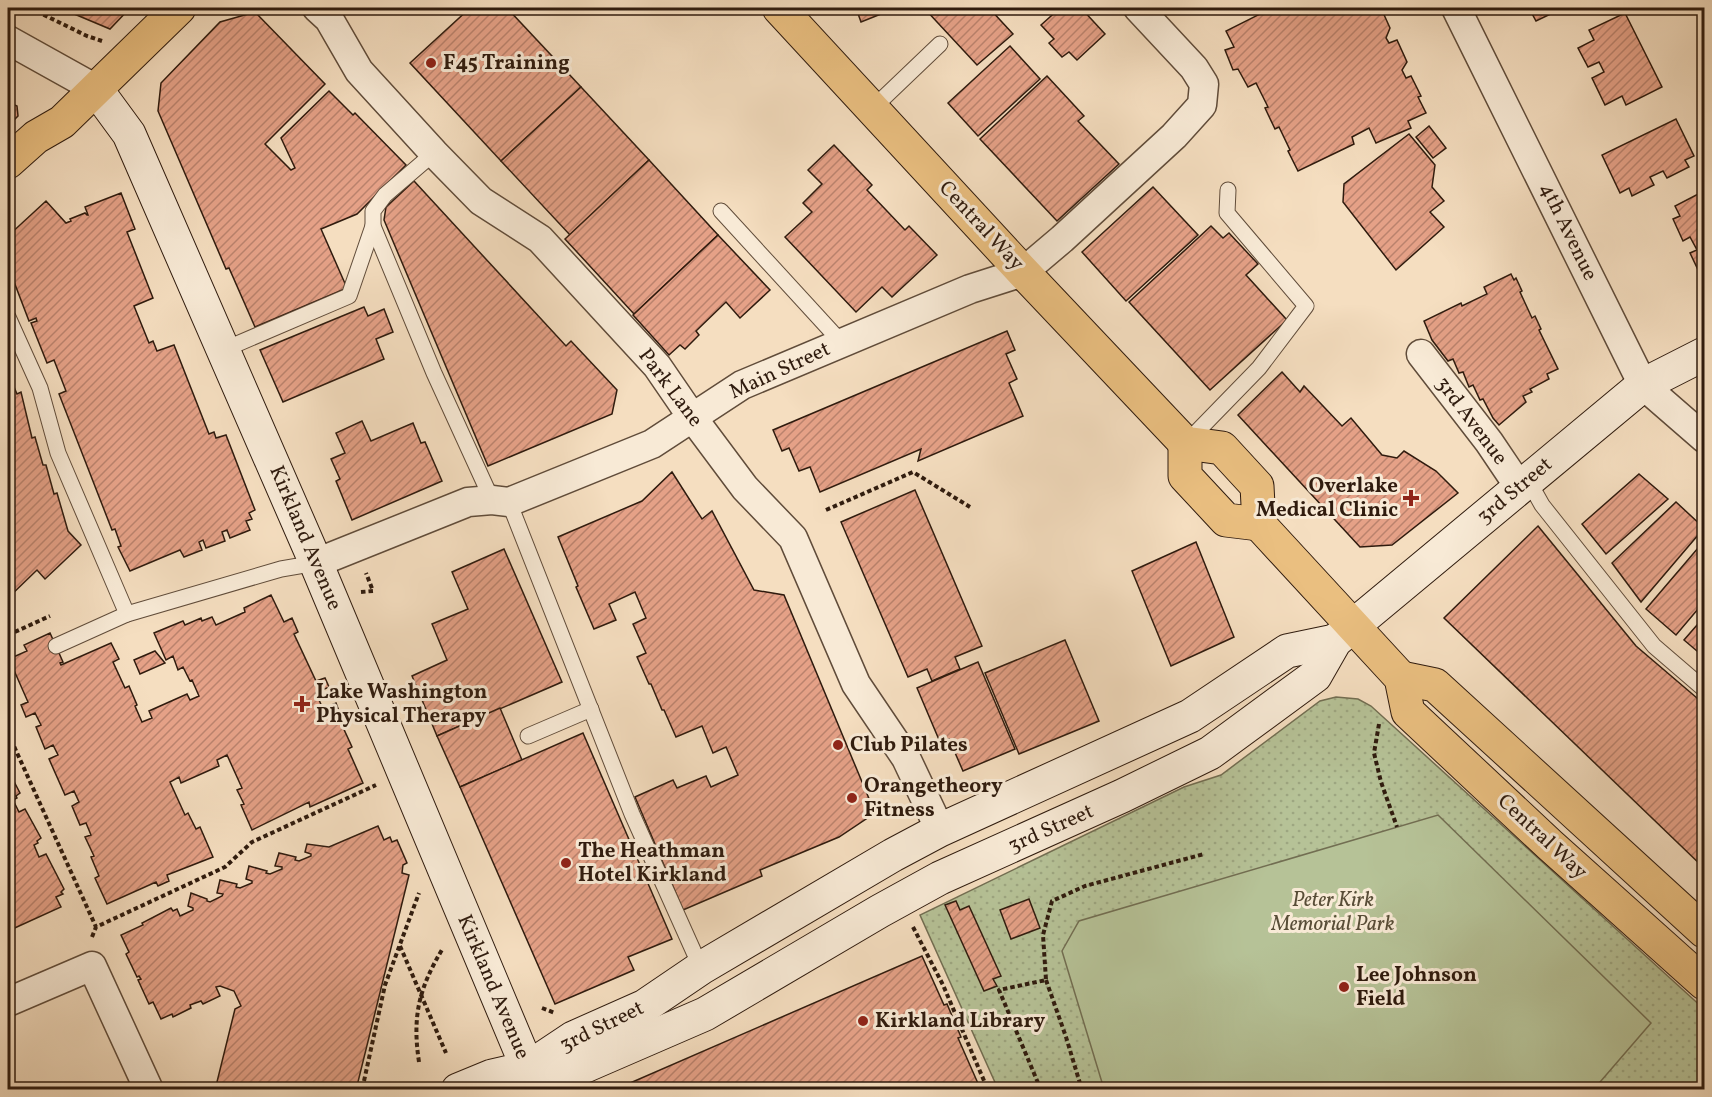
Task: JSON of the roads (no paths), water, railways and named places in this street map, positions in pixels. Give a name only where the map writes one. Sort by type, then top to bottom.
[{"type":"main road","points":[[8,162],[36,136],[62,122],[178,8]]},
{"type":"main road","name":"Central Way","points":[[779,8],[1185,443]]},
{"type":"main road","name":"Kirkland Avenue","points":[[96,89],[129,134],[316,563],[532,1079]]},
{"type":"main road","points":[[8,187],[48,150],[62,122]]},
{"type":"main road","name":"3rd Street","points":[[532,1079],[585,1066],[705,1014],[939,878],[1122,796],[1210,753],[1315,676],[1344,633],[1643,385],[1704,354]]},
{"type":"main road","points":[[1259,524],[1226,520],[1185,476],[1185,443],[1222,448],[1257,486],[1259,524],[1344,633],[1401,678]]},
{"type":"main road","name":"3rd Street","points":[[532,1079],[573,1038],[645,1006],[701,968],[883,861],[940,830],[1190,716],[1287,651],[1344,633]]},
{"type":"main road","name":"Central Way","points":[[1704,931],[1435,685],[1401,678],[1408,712],[1550,845],[1704,983]]},
{"type":"main road","points":[[458,1089],[492,1076],[532,1079]]},
{"type":"street","name":"Park Lane","points":[[317,8],[328,19],[359,71],[434,153],[481,201],[540,239],[657,366],[745,488],[793,538],[856,684],[906,758],[940,830]]},
{"type":"street","name":"Main Street","points":[[316,563],[468,502],[500,501],[652,444],[742,385],[970,289],[1023,272],[1174,136],[1202,105],[1204,84],[1194,68],[1138,8]]},
{"type":"street","name":"4th Avenue","points":[[1456,8],[1643,385],[1704,438]]},
{"type":"street","name":"Kirkland Avenue","points":[[8,40],[96,89]]},
{"type":"street","name":"3rd Avenue","points":[[1421,354],[1524,484]]},
{"type":"street","points":[[8,1002],[92,966],[149,1089]]},
{"type":"lane","points":[[873,108],[940,44]]},
{"type":"lane","points":[[224,350],[349,296],[373,226],[374,211],[385,195],[434,153]]},
{"type":"lane","points":[[1185,443],[1258,368],[1306,306],[1227,213],[1228,190]]},
{"type":"lane","points":[[721,211],[842,343]]},
{"type":"lane","points":[[373,226],[434,373],[500,501],[591,709],[632,814],[701,968]]},
{"type":"lane","points":[[8,317],[40,388],[58,453],[127,614]]},
{"type":"lane","points":[[1524,484],[1654,646],[1704,689]]},
{"type":"lane","points":[[56,646],[127,614],[281,569],[316,563]]},
{"type":"lane","points":[[528,736],[591,709]]},
{"type":"place","name":"F45 Training","points":[[431,63]]},
{"type":"place","name":"Overlake Medical Clinic","points":[[1411,498]]},
{"type":"place","name":"Lake Washington Physical Therapy","points":[[302,704]]},
{"type":"place","name":"Club Pilates","points":[[838,745]]},
{"type":"place","name":"Orangetheory Fitness","points":[[852,798]]},
{"type":"place","name":"The Heathman Hotel Kirkland","points":[[566,863]]},
{"type":"place","name":"Lee Johnson Field","points":[[1344,987]]},
{"type":"place","name":"Kirkland Library","points":[[863,1021]]},
{"type":"park label","name":"Peter Kirk Memorial Park","points":[[1333,912]]}]
